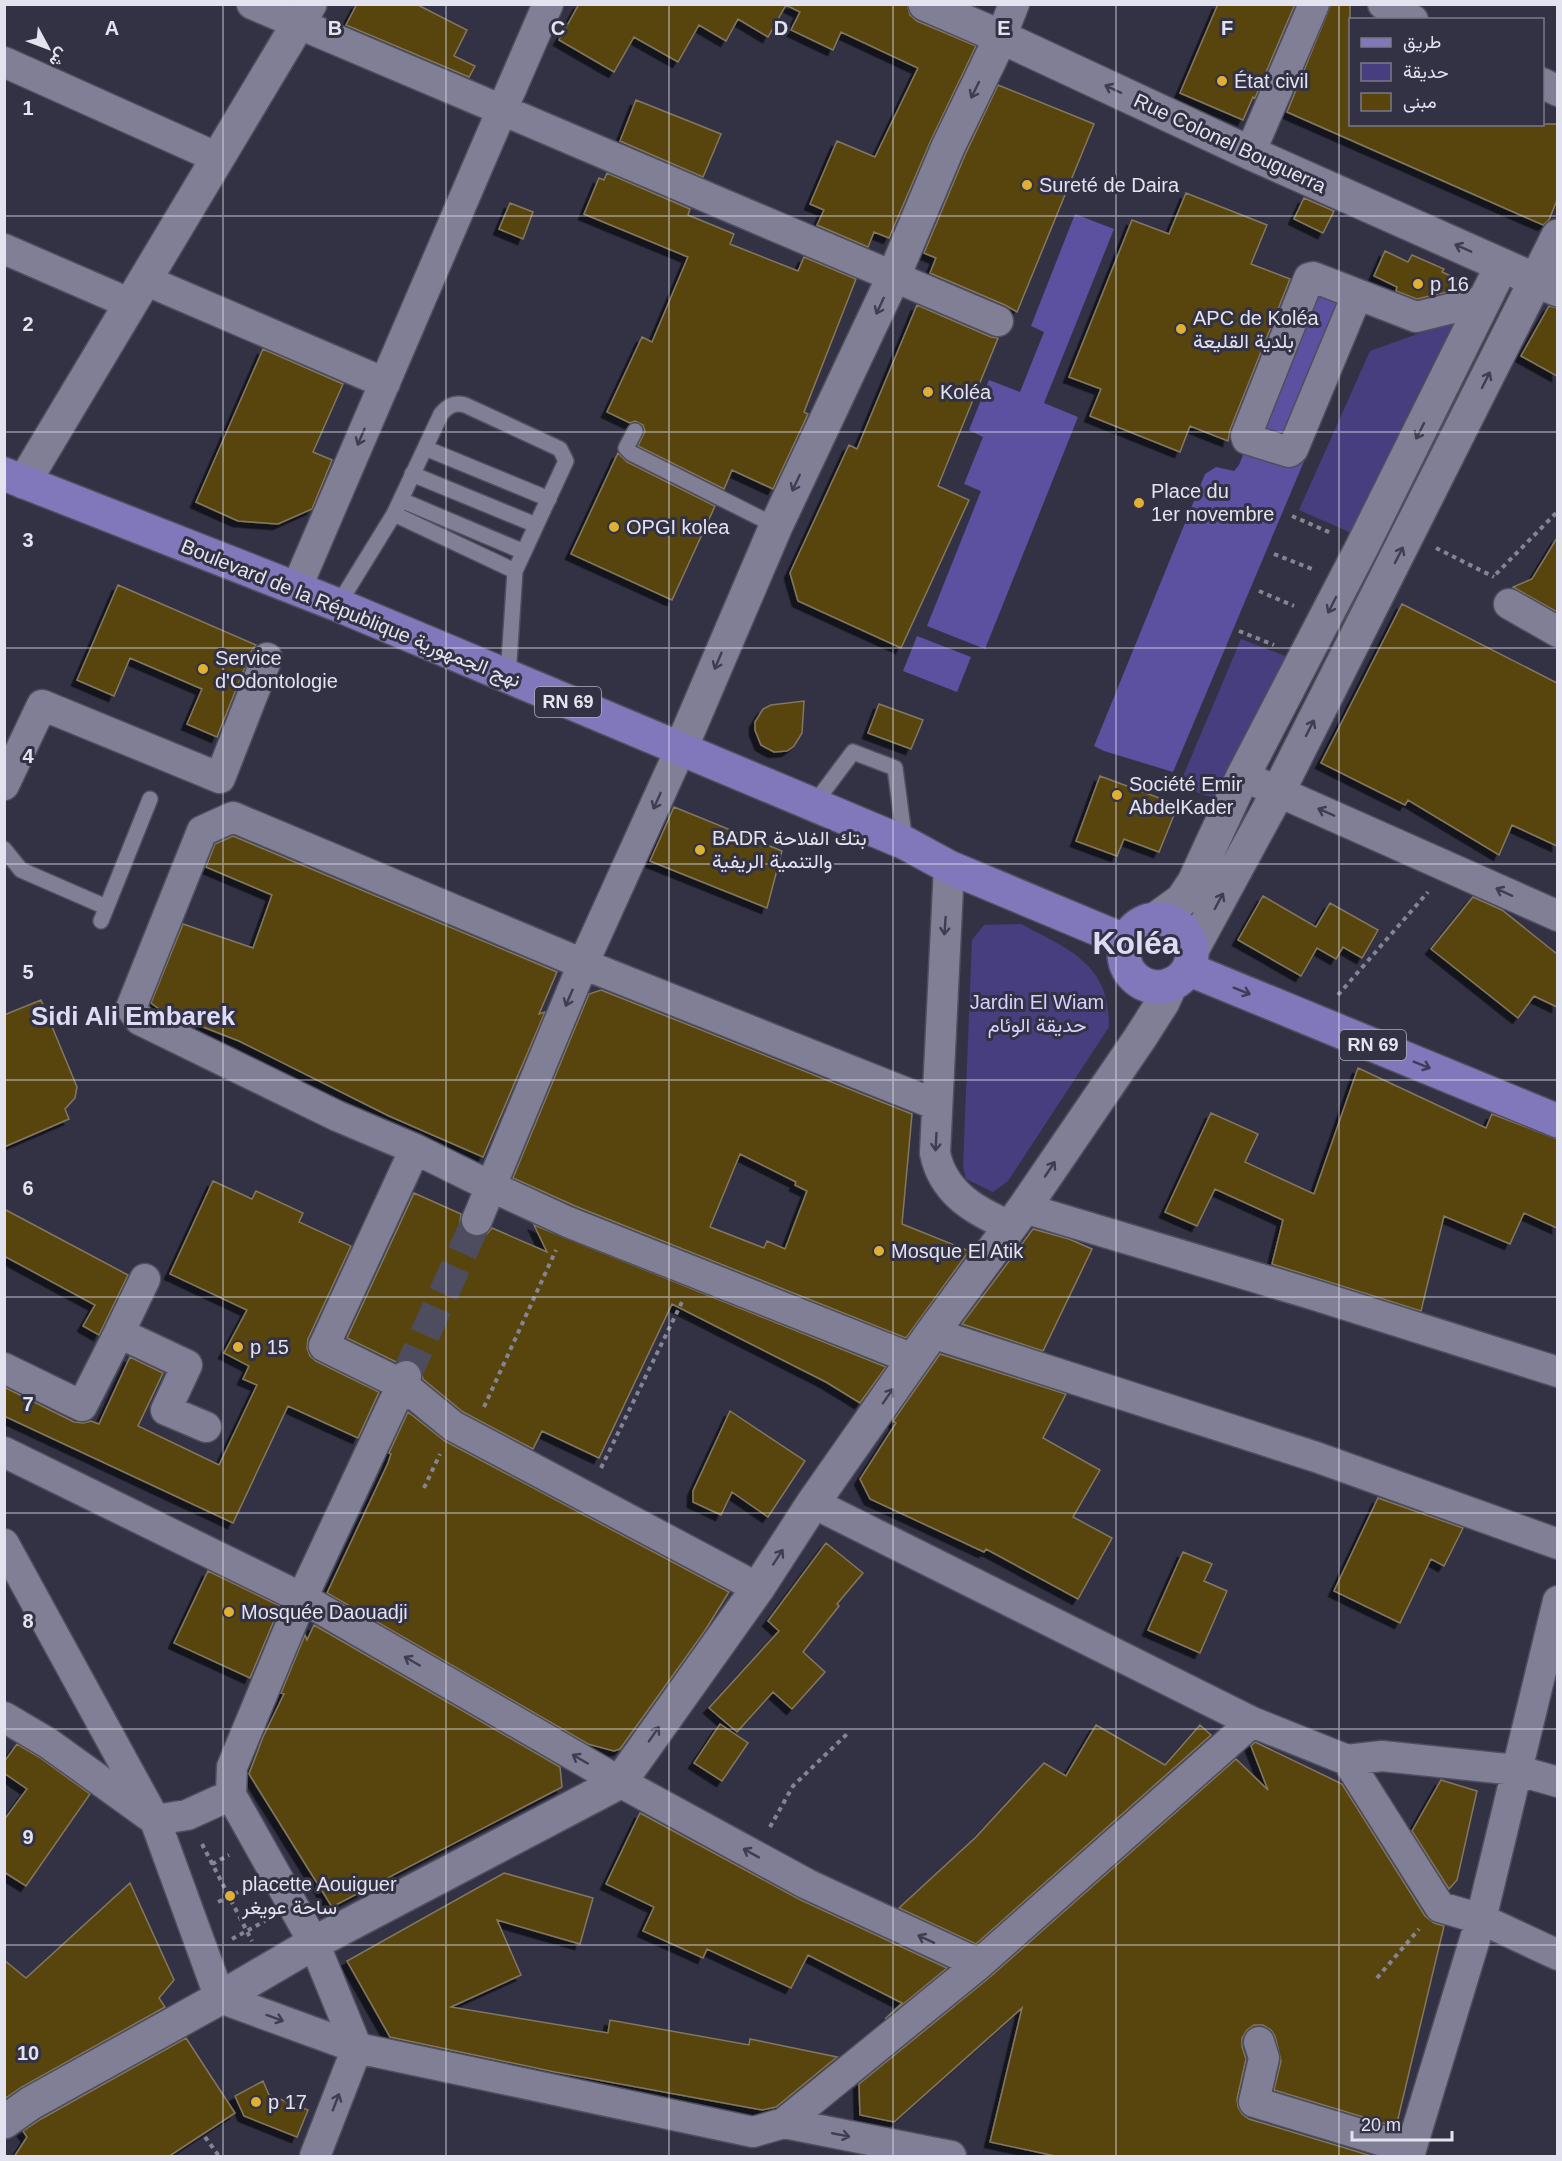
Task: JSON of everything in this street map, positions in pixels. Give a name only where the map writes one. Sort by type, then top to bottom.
[{"type":"main road","name":"Rue Colonel Bouguerra","points":[[925,4],[1546,286]]},
{"type":"main road","points":[[14,478],[138,292],[304,14]]},
{"type":"main road","points":[[681,748],[776,526],[893,278],[948,147],[1000,37]]},
{"type":"main road","points":[[4,2122],[31,2103],[314,1943],[620,1782],[758,1588],[813,1503],[932,1333],[1017,1217],[1163,1002],[1278,792],[1409,534],[1546,286],[1557,236]]},
{"type":"main road","points":[[1157,918],[1172,921],[1184,931],[1191,945],[1183,969],[1155,987],[1134,977],[1125,964],[1124,956],[1129,933],[1142,923],[1157,918],[1172,908],[1186,895],[1243,776],[1362,547],[1502,266]]},
{"type":"main road","name":"Boulevard de la République نهج الجمهورية","points":[[14,478],[338,604],[814,804],[905,843],[949,867],[1126,941]]},
{"type":"main road","name":"RN 69","points":[[1183,969],[1316,1021],[1557,1121]]},
{"type":"street","points":[[252,4],[304,14],[502,110],[998,321]]},
{"type":"street","points":[[296,589],[548,4]]},
{"type":"street","points":[[1000,37],[1014,4]]},
{"type":"street","points":[[1250,153],[1314,4]]},
{"type":"street","points":[[1383,4],[1409,18]]},
{"type":"street","points":[[4,62],[218,158]]},
{"type":"street","points":[[4,249],[138,292],[385,383]]},
{"type":"street","points":[[1357,295],[1293,449],[1289,452],[1247,439],[1246,436],[1309,278],[1313,277],[1416,317],[1486,300]]},
{"type":"street","points":[[1509,604],[1557,632]]},
{"type":"street","points":[[4,785],[42,705],[220,778],[267,658]]},
{"type":"street","points":[[477,1220],[583,964],[681,748]]},
{"type":"street","points":[[1243,776],[1557,916]]},
{"type":"street","points":[[914,1359],[568,1222],[415,1149],[337,1116],[140,1020],[131,1008],[202,831],[233,817],[583,964],[937,1105]]},
{"type":"street","points":[[949,867],[935,1153],[938,1170],[949,1187],[986,1216],[1017,1217],[1311,1294],[1557,1372]]},
{"type":"street","points":[[415,1149],[324,1346],[404,1380],[453,1426],[758,1588]]},
{"type":"street","points":[[4,1368],[82,1406],[145,1279]]},
{"type":"street","points":[[118,1333],[187,1365],[166,1410],[206,1428]]},
{"type":"street","points":[[932,1333],[1316,1457],[1557,1544]]},
{"type":"street","points":[[315,2157],[357,2048],[314,1943],[231,1795],[232,1767],[302,1598],[404,1380]]},
{"type":"street","points":[[4,1452],[302,1598],[620,1782],[807,1884],[979,1964]]},
{"type":"street","points":[[813,1503],[1252,1722],[1347,1760],[1382,1756],[1516,1770],[1557,1782]]},
{"type":"street","points":[[4,1544],[155,1820],[220,1998],[357,2048],[750,2144],[783,2123],[979,1964],[1252,1722]]},
{"type":"street","points":[[1259,2042],[1264,2058],[1254,2102],[1409,2153],[1481,1919],[1557,1601]]},
{"type":"street","points":[[4,1717],[48,1743],[155,1820],[187,1815],[231,1795]]},
{"type":"street","points":[[1347,1760],[1440,1906],[1481,1919],[1557,1955]]},
{"type":"street","points":[[783,2123],[951,2157]]},
{"type":"lane","points":[[338,604],[394,514],[441,414],[458,403],[465,405],[560,449],[565,455],[565,466],[515,571],[508,677]]},
{"type":"lane","points":[[634,431],[626,448],[631,453],[776,526]]},
{"type":"lane","points":[[425,448],[549,499]]},
{"type":"lane","points":[[412,474],[536,525]]},
{"type":"lane","points":[[401,500],[524,552]]},
{"type":"lane","points":[[394,514],[515,571]]},
{"type":"lane","points":[[814,804],[853,752],[895,768],[905,843]]},
{"type":"lane","points":[[4,849],[21,870],[103,914],[150,799]]},
{"type":"path","points":[[1409,534],[1494,576],[1557,511]]},
{"type":"path","points":[[1292,516],[1362,547]]},
{"type":"path","points":[[1274,554],[1343,582]]},
{"type":"path","points":[[1316,1021],[1450,867]]},
{"type":"path","points":[[471,1436],[568,1222]]},
{"type":"path","points":[[587,1497],[697,1272]]},
{"type":"path","points":[[754,1855],[793,1786],[847,1734]]},
{"type":"path","points":[[187,1815],[267,1971]]},
{"type":"path","points":[[205,1868],[235,1852]]},
{"type":"path","points":[[209,1907],[252,1884]]},
{"type":"path","points":[[1377,1978],[1440,1906]]},
{"type":"path","points":[[224,1943],[268,1919]]},
{"type":"path","points":[[205,2137],[219,2157]]},
{"type":"green space","points":[[1459,319],[1356,535],[1299,510],[1370,351]]},
{"type":"green space","points":[[1241,639],[1293,659],[1219,800],[1179,786]]},
{"type":"green space","name":"Jardin El Wiam حديقة الوئام","points":[[1021,924],[1071,951],[1095,974],[1103,988],[1108,1006],[1109,1027],[1008,1181],[993,1192],[966,1179],[963,1167],[972,940],[984,925]]},
{"type":"shaded area","points":[[1075,214],[1114,229],[1044,403],[1078,417],[985,649],[927,626],[981,491],[964,484],[983,437],[969,430],[989,380],[1020,392],[1044,332],[1031,326]]},
{"type":"shaded area","points":[[1309,289],[1369,307],[1173,772],[1104,751],[1094,746],[1205,474],[1216,467],[1234,471],[1239,465]]},
{"type":"shaded area","points":[[917,636],[971,657],[957,692],[903,671]]},
{"type":"building","points":[[357,4],[416,4],[467,30],[454,56],[475,66],[469,77],[346,25]]},
{"type":"building","points":[[579,4],[907,4],[910,15],[917,21],[976,46],[931,140],[889,238],[874,232],[868,247],[817,225],[824,210],[810,204],[837,141],[875,157],[918,68],[841,32],[833,50],[791,30],[800,12],[786,5],[768,37],[738,19],[726,41],[699,25],[678,62],[634,37],[614,72],[559,40]]},
{"type":"building","points":[[1218,4],[1295,4],[1255,98],[1253,97],[1243,120],[1180,93]]},
{"type":"building","points":[[1331,4],[1350,4],[1349,126],[1544,126],[1544,124],[1557,124],[1557,200],[1549,220],[1543,225],[1287,112]]},
{"type":"building","points":[[998,85],[1094,124],[1017,312],[930,273],[936,258],[924,253],[965,155]]},
{"type":"building","points":[[636,100],[721,134],[703,177],[620,141]]},
{"type":"building","points":[[607,173],[690,209],[688,215],[734,234],[730,244],[798,271],[804,257],[856,279],[804,412],[808,414],[773,489],[732,470],[724,489],[638,446],[645,431],[643,425],[635,421],[630,423],[607,412],[642,337],[652,342],[688,257],[584,214],[599,178],[604,180]]},
{"type":"building","name":"APC de Koléa بلدية القليعة","points":[[1186,193],[1267,225],[1251,264],[1290,279],[1230,430],[1228,441],[1190,426],[1180,452],[1090,416],[1101,389],[1069,377],[1132,220],[1169,234]]},
{"type":"building","points":[[1304,198],[1334,211],[1323,233],[1294,219]]},
{"type":"building","points":[[510,203],[533,212],[523,239],[499,229]]},
{"type":"building","points":[[1385,251],[1408,262],[1412,255],[1444,269],[1442,272],[1466,283],[1464,288],[1417,299],[1396,291],[1397,287],[1374,276]]},
{"type":"building","points":[[917,305],[998,338],[938,486],[969,500],[901,648],[798,601],[790,573],[849,445],[857,449]]},
{"type":"building","points":[[1549,306],[1557,308],[1557,376],[1521,356]]},
{"type":"building","points":[[263,349],[343,384],[313,452],[332,460],[312,509],[278,524],[238,521],[196,502]]},
{"type":"building","name":"OPGI kolea","points":[[618,453],[627,462],[715,506],[672,600],[571,554]]},
{"type":"building","points":[[1557,538],[1557,612],[1513,587],[1532,579]]},
{"type":"building","name":"Service d'Odontologie","points":[[118,585],[256,645],[251,652],[217,737],[187,724],[202,689],[130,658],[114,696],[77,680]]},
{"type":"building","points":[[1402,604],[1557,683],[1557,846],[1512,825],[1499,855],[1408,800],[1405,805],[1321,763]]},
{"type":"building","points":[[804,701],[802,733],[794,746],[787,751],[774,752],[761,745],[755,730],[755,722],[763,709],[771,705]]},
{"type":"building","points":[[879,704],[923,720],[911,749],[868,733]]},
{"type":"building","points":[[1100,776],[1178,805],[1159,852],[1124,839],[1117,856],[1076,841]]},
{"type":"building","points":[[674,807],[782,851],[767,908],[650,861]]},
{"type":"building","points":[[233,836],[557,972],[539,1014],[545,1012],[483,1157],[389,1116],[239,1041],[162,1011],[151,1003],[183,924],[253,948],[272,895],[206,867],[215,844]]},
{"type":"building","points":[[1263,896],[1316,927],[1330,903],[1378,930],[1362,958],[1343,947],[1336,959],[1317,948],[1301,976],[1238,940]]},
{"type":"building","points":[[1473,897],[1502,910],[1557,954],[1557,1007],[1534,996],[1518,1018],[1431,949]]},
{"type":"building","points":[[601,990],[912,1114],[902,1224],[969,1251],[906,1338],[575,1206],[513,1178],[589,994]],"holes":[[[740,1154],[796,1182],[795,1185],[807,1191],[785,1249],[767,1241],[764,1248],[710,1227]]]},
{"type":"building","points":[[41,1000],[77,1087],[75,1098],[65,1109],[69,1119],[4,1147],[4,1015]]},
{"type":"building","points":[[1358,1068],[1486,1128],[1492,1114],[1557,1139],[1557,1228],[1524,1213],[1510,1244],[1444,1216],[1421,1311],[1272,1264],[1283,1220],[1215,1189],[1197,1226],[1165,1212],[1211,1113],[1258,1134],[1245,1162],[1314,1194]]},
{"type":"building","points":[[213,1181],[252,1199],[256,1191],[303,1213],[299,1222],[351,1246],[308,1339],[307,1348],[310,1356],[316,1361],[379,1392],[358,1438],[288,1406],[233,1523],[4,1416],[4,1387],[74,1422],[91,1421],[99,1424],[130,1357],[163,1373],[138,1426],[219,1465],[257,1385],[243,1379],[249,1366],[224,1353],[247,1310],[170,1274]]},
{"type":"building","points":[[414,1193],[461,1214],[460,1222],[463,1230],[471,1236],[480,1237],[492,1228],[547,1252],[534,1225],[886,1367],[860,1403],[826,1382],[672,1304],[599,1458],[542,1431],[533,1449],[463,1412],[423,1379],[420,1367],[414,1361],[405,1359],[396,1362],[347,1338]]},
{"type":"building","points":[[4,1209],[128,1275],[99,1335],[83,1326],[95,1305],[4,1256]]},
{"type":"building","points":[[1033,1229],[1069,1239],[1092,1249],[1043,1351],[962,1324]]},
{"type":"building","points":[[940,1354],[1066,1394],[1043,1438],[1100,1470],[1073,1517],[1112,1538],[1078,1599],[986,1549],[984,1552],[870,1499],[860,1479],[896,1423],[893,1421]]},
{"type":"building","points":[[730,1411],[805,1461],[768,1517],[732,1492],[721,1515],[693,1502],[693,1491]]},
{"type":"building","points":[[408,1412],[445,1441],[729,1592],[704,1632],[620,1749],[614,1751],[588,1744],[327,1593],[388,1463],[391,1454],[389,1453]]},
{"type":"building","points":[[1378,1498],[1463,1528],[1444,1566],[1431,1559],[1400,1623],[1334,1591]]},
{"type":"building","points":[[826,1543],[863,1573],[837,1604],[839,1606],[803,1652],[825,1672],[792,1709],[773,1692],[737,1732],[709,1708],[779,1631],[768,1621]]},
{"type":"building","points":[[1183,1552],[1212,1564],[1204,1581],[1227,1591],[1200,1653],[1148,1630]]},
{"type":"building","points":[[208,1571],[280,1606],[250,1678],[174,1643]]},
{"type":"building","points":[[314,1625],[560,1767],[562,1787],[332,1907],[249,1774],[263,1737],[284,1694],[281,1693],[305,1635],[307,1640]]},
{"type":"building","points":[[720,1724],[748,1743],[722,1781],[694,1763]]},
{"type":"building","points":[[1096,1725],[1165,1765],[1200,1725],[1211,1735],[976,1944],[899,1908],[976,1837],[1044,1763],[1066,1776]]},
{"type":"building","points":[[1255,1742],[1342,1784],[1425,1916],[1434,1923],[1444,1926],[1396,2127],[1274,2090],[1281,2061],[1275,2036],[1263,2025],[1254,2025],[1242,2038],[1246,2059],[1237,2099],[1242,2114],[1249,2119],[1375,2157],[1060,2157],[990,2142],[1022,2008],[894,2122],[860,2115],[859,2084],[990,1977],[1236,1759],[1268,1790],[1251,1746]]},
{"type":"building","points":[[17,1744],[90,1794],[26,1886],[4,1872],[4,1820],[27,1789],[4,1773],[4,1762]]},
{"type":"building","points":[[1441,1780],[1477,1791],[1457,1880],[1449,1889],[1412,1831]]},
{"type":"building","points":[[640,1813],[799,1899],[947,1968],[885,2019],[902,2003],[808,1955],[791,1988],[707,1949],[703,1958],[643,1931],[654,1907],[606,1884]]},
{"type":"building","points":[[504,1873],[593,1898],[580,1944],[497,1920],[521,1975],[451,2007],[608,2033],[610,2020],[749,2045],[750,2039],[837,2057],[776,2107],[762,2110],[555,2072],[390,2037],[347,1961]]},
{"type":"building","points":[[130,1883],[174,1980],[159,1998],[165,2007],[4,2099],[4,1960],[26,1978]]},
{"type":"building","points":[[186,2038],[235,2113],[168,2157],[14,2157],[27,2137],[23,2131]]},
{"type":"building","points":[[263,2081],[269,2095],[308,2110],[297,2137],[244,2116],[235,2096]]},
{"type":"tunnel","points":[[406,1376],[477,1220]]},
{"type":"place","name":"État civil","points":[[1222,81]]},
{"type":"place","name":"Sureté de Daira","points":[[1027,185]]},
{"type":"place","name":"p 16","points":[[1418,284]]},
{"type":"place","name":"APC de Koléa بلدية القليعة","points":[[1181,329]]},
{"type":"place","name":"Koléa","points":[[928,392]]},
{"type":"place","name":"Place du 1er novembre","points":[[1139,503]]},
{"type":"place","name":"OPGI kolea","points":[[614,527]]},
{"type":"place","name":"Service d'Odontologie","points":[[203,669]]},
{"type":"place","name":"Société Emir AbdelKader","points":[[1117,795]]},
{"type":"place","name":"BADR بتك الفلاحة والتنمية الريفية","points":[[700,850]]},
{"type":"place","name":"Mosque El Atik","points":[[879,1251]]},
{"type":"place","name":"p 15","points":[[238,1347]]},
{"type":"place","name":"Mosquée Daouadji","points":[[229,1612]]},
{"type":"place","name":"placette Aouiguer ساحة عويغر","points":[[230,1896]]},
{"type":"place","name":"p 17","points":[[256,2102]]},
{"type":"district","name":"Koléa","points":[[1136,943]]},
{"type":"district","name":"Sidi Ali Embarek","points":[[133,1016]]}]
